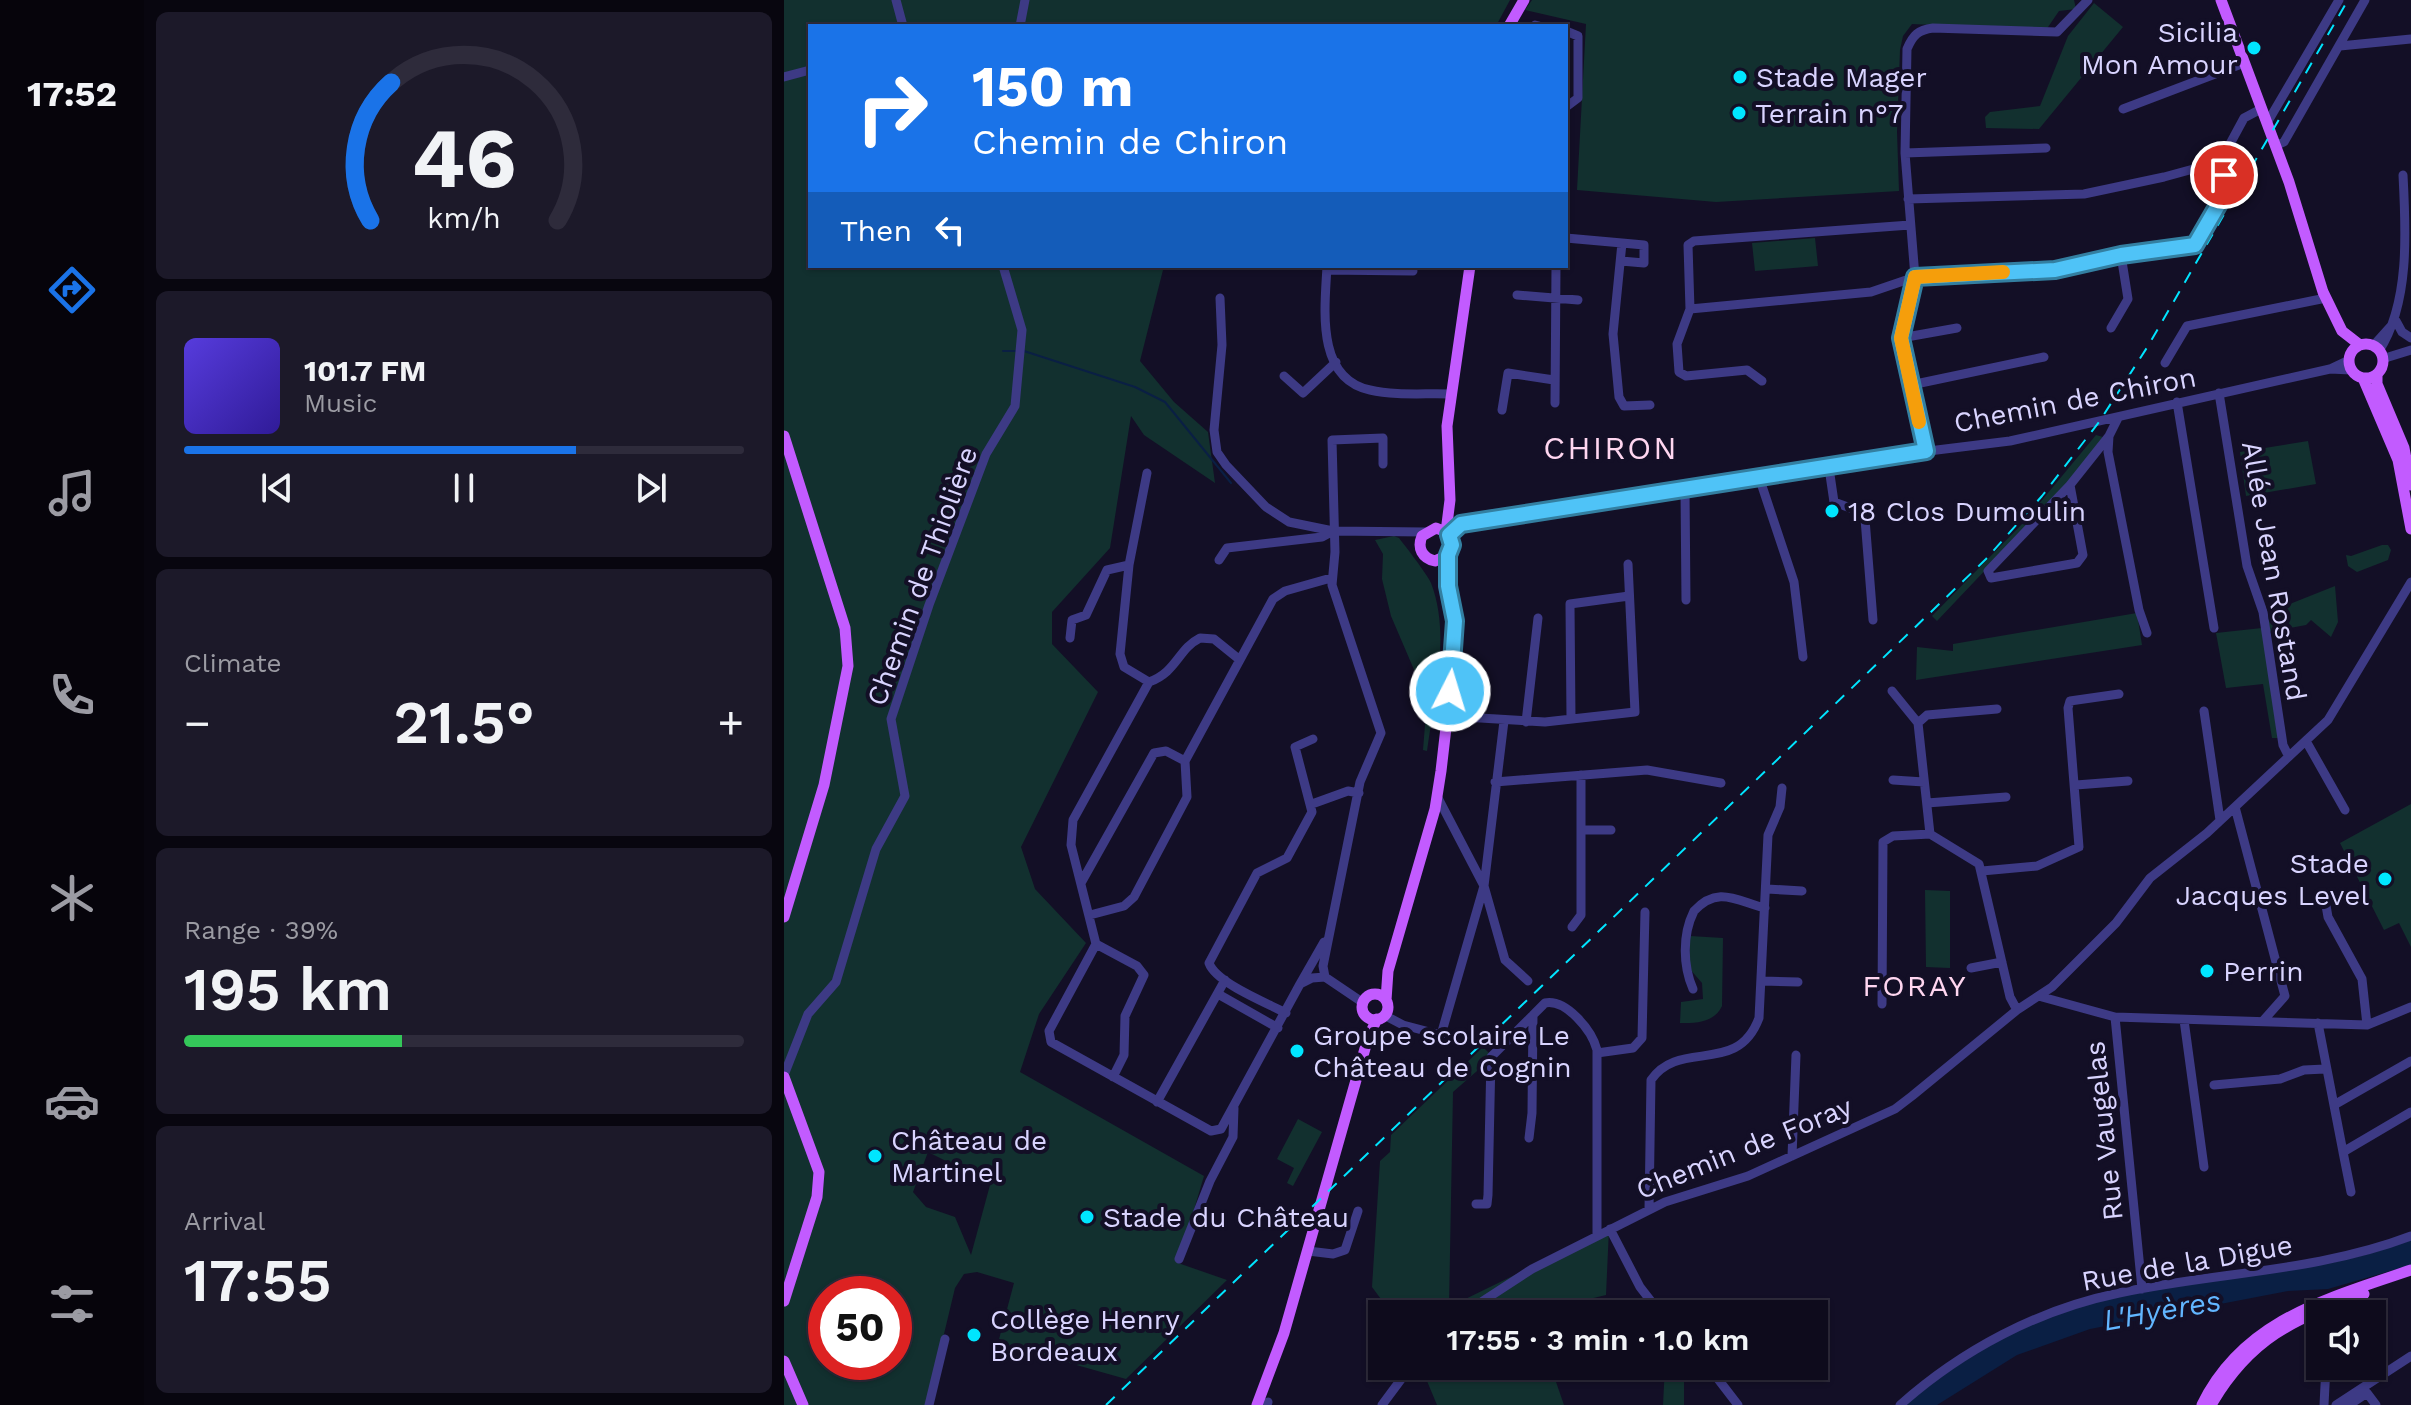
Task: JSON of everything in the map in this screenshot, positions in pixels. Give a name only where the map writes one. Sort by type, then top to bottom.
[{"type":"main road","points":[[1510,24],[1524,0]]},
{"type":"main road","points":[[2221,0],[2271,134],[2313,263],[2398,460],[2411,529]]},
{"type":"main road","points":[[2313,263],[2329,321],[2353,357]]},
{"type":"main road","points":[[1264,1404],[1368,1038],[1386,1000],[1388,971],[1436,796],[1455,621],[1448,586],[1448,555],[1452,545],[1448,534],[1447,426],[1470,268]]},
{"type":"main road","points":[[2320,296],[2334,325],[2340,328]]},
{"type":"main road","points":[[2353,357],[2378,352],[2377,384],[2404,448],[2411,485]]},
{"type":"main road","points":[[2363,378],[2377,374]]},
{"type":"main road","points":[[784,436],[823,549],[845,628],[848,652],[847,679],[824,785],[784,917]]},
{"type":"main road","points":[[1448,586],[1435,561],[1425,556],[1420,544],[1450,500]]},
{"type":"main road","points":[[1428,530],[1448,534]]},
{"type":"main road","points":[[1435,561],[1448,555]]},
{"type":"main road","points":[[1377,1018],[1362,1011],[1362,1002],[1374,994],[1388,971]]},
{"type":"main road","points":[[1374,994],[1386,1000]]},
{"type":"main road","points":[[784,1076],[819,1172],[817,1197],[784,1301]]},
{"type":"main road","points":[[2211,1405],[2234,1370],[2266,1338],[2359,1288],[2411,1270]]},
{"type":"main road","points":[[2202,1405],[2229,1364],[2253,1339],[2293,1312],[2411,1277]]},
{"type":"main road","points":[[784,1361],[803,1405]]},
{"type":"street","points":[[896,0],[902,24]]},
{"type":"street","points":[[1020,24],[1025,0]]},
{"type":"street","points":[[1926,451],[1901,338],[1915,277],[1905,153],[1907,49],[1913,36],[1921,29],[2045,34],[2065,28],[2088,0]]},
{"type":"street","points":[[2339,0],[2271,134],[2284,142],[2365,0]]},
{"type":"street","points":[[1568,32],[1578,36],[1578,98],[1568,106]]},
{"type":"street","points":[[2340,46],[2411,39]]},
{"type":"street","points":[[2123,109],[2244,63]]},
{"type":"street","points":[[784,77],[808,71]]},
{"type":"street","points":[[1690,309],[1871,292],[1915,277],[2055,270],[2121,255],[2195,245],[2224,195],[2224,155],[2244,118],[2261,109]]},
{"type":"street","points":[[1905,153],[2046,148]]},
{"type":"street","points":[[1908,199],[2084,194],[2208,165],[2224,155]]},
{"type":"street","points":[[2378,352],[2396,321],[2406,270],[2408,201],[2403,175]]},
{"type":"street","points":[[1762,381],[1756,373],[1747,370],[1686,376],[1679,372],[1673,362],[1690,309],[1686,250],[1694,241],[1910,225]]},
{"type":"street","points":[[1568,238],[1644,245],[1644,263],[1621,261]]},
{"type":"street","points":[[1622,243],[1613,334],[1619,397],[1624,406],[1650,405]]},
{"type":"street","points":[[2111,328],[2128,299],[2121,255]]},
{"type":"street","name":"Chemin de Thiolière","points":[[784,1076],[808,1014],[836,982],[876,849],[905,796],[891,719],[929,605],[986,454],[1015,406],[1022,330],[1018,307],[1004,268]]},
{"type":"street","points":[[1413,271],[1327,268],[1325,341],[1336,362],[1355,384],[1370,390],[1451,394]]},
{"type":"street","points":[[1555,403],[1556,268]]},
{"type":"street","points":[[1517,295],[1578,300]]},
{"type":"street","points":[[2165,363],[2187,326],[2320,296]]},
{"type":"street","points":[[1220,298],[1222,345],[1214,430],[1217,452],[1275,514],[1302,526],[1333,531],[1428,530]]},
{"type":"street","points":[[2396,321],[2402,332],[2411,338]]},
{"type":"street","points":[[1901,338],[1957,328]]},
{"type":"street","points":[[2378,352],[2411,350]]},
{"type":"street","points":[[1911,385],[2044,357]]},
{"type":"street","name":"Chemin de Chiron","points":[[1461,524],[1926,451],[2010,441],[2330,369],[2353,357]]},
{"type":"street","points":[[1284,376],[1303,393],[1336,362]]},
{"type":"street","points":[[1502,410],[1508,373],[1554,380]]},
{"type":"street","name":"Allée Jean Rostand","points":[[2219,393],[2247,566],[2263,612],[2283,745],[2288,755]]},
{"type":"street","points":[[2177,402],[2214,628]]},
{"type":"street","points":[[2070,485],[2083,555],[2077,563],[1991,578],[1988,571],[2070,485],[2109,436],[2118,418]]},
{"type":"street","points":[[2109,436],[2108,452],[2147,633]]},
{"type":"street","points":[[1325,977],[1326,939],[1359,793],[1381,733],[1331,578],[1335,552],[1332,440],[1383,438],[1383,464]]},
{"type":"street","points":[[1829,468],[1834,502],[1861,512],[1865,519],[1873,620]]},
{"type":"street","points":[[1147,473],[1129,565],[1121,661],[1130,672],[1149,682]]},
{"type":"street","points":[[1759,477],[1794,582],[1803,657]]},
{"type":"street","points":[[1685,490],[1686,600]]},
{"type":"street","points":[[1448,534],[1461,524],[1449,514]]},
{"type":"street","points":[[1219,560],[1227,548],[1322,537],[1333,531]]},
{"type":"street","points":[[1403,531],[1420,544]]},
{"type":"street","points":[[1447,716],[1526,722],[1635,712],[1628,564]]},
{"type":"street","points":[[1070,638],[1072,620],[1086,615],[1107,570],[1129,565]]},
{"type":"street","points":[[1090,915],[1124,906],[1134,897],[1187,797],[1185,761],[1278,594],[1331,578]]},
{"type":"street","name":"Chemin de Foray","points":[[1484,1300],[1532,1269],[1649,1209],[1674,1198],[1748,1176],[1895,1109],[2017,1010],[2040,997],[2116,923],[2150,878],[2235,807],[2335,711],[2411,582]]},
{"type":"street","points":[[1571,719],[1570,604],[1629,596]]},
{"type":"street","points":[[1526,722],[1538,618]]},
{"type":"street","points":[[1240,660],[1214,639],[1200,638],[1189,645],[1172,671],[1149,682],[1073,820],[1071,845],[1096,944],[1049,1037],[1055,1045],[1211,1131],[1221,1129],[1326,939]]},
{"type":"street","points":[[1892,691],[1918,723],[1930,834]]},
{"type":"street","points":[[1982,871],[2037,866],[2076,851],[2081,842],[2068,708],[2070,701],[2119,694]]},
{"type":"street","points":[[1918,723],[1927,715],[1997,709]]},
{"type":"street","points":[[2204,711],[2220,820]]},
{"type":"street","points":[[1377,1018],[1441,1035],[1484,886],[1504,721]]},
{"type":"street","points":[[1286,1013],[1225,980],[1210,967],[1211,957],[1257,873],[1291,852],[1312,812],[1295,747],[1313,739]]},
{"type":"street","points":[[2306,741],[2345,810]]},
{"type":"street","points":[[1081,883],[1154,753],[1173,753],[1185,761]]},
{"type":"street","points":[[1495,782],[1647,770],[1721,783]]},
{"type":"street","points":[[1572,927],[1581,915],[1581,775]]},
{"type":"street","points":[[1893,780],[1924,782]]},
{"type":"street","points":[[2076,785],[2128,781]]},
{"type":"street","points":[[1649,1209],[1651,1080],[1674,1061],[1726,1053],[1742,1044],[1759,1018],[1768,835],[1780,807],[1782,788]]},
{"type":"street","points":[[1312,804],[1348,791],[1359,793]]},
{"type":"street","points":[[1436,796],[1484,886],[1505,960],[1528,981]]},
{"type":"street","points":[[1927,803],[2006,797]]},
{"type":"street","points":[[2235,807],[2285,996],[2262,1022]]},
{"type":"street","points":[[1581,830],[1611,830]]},
{"type":"street","points":[[1882,1004],[1883,842],[1893,836],[1930,834],[1976,860],[1982,871],[2002,962],[2017,1010]]},
{"type":"street","points":[[1767,889],[1802,891]]},
{"type":"street","points":[[2324,894],[2328,917],[2362,979],[2367,1025]]},
{"type":"street","points":[[1693,989],[1688,977],[1685,945],[1690,919],[1698,907],[1711,897],[1726,895],[1765,908]]},
{"type":"street","points":[[1597,1053],[1633,1048],[1642,1038],[1645,912]]},
{"type":"street","points":[[1096,944],[1137,966],[1144,975],[1125,1016],[1124,1055],[1113,1077]]},
{"type":"street","points":[[1971,968],[2002,962]]},
{"type":"street","points":[[1300,984],[1325,977],[1362,1002]]},
{"type":"street","points":[[1157,1102],[1225,980]]},
{"type":"street","points":[[1763,981],[1798,982]]},
{"type":"street","points":[[1218,994],[1278,1028]]},
{"type":"street","points":[[2040,997],[2051,997],[2115,1017],[2367,1025],[2411,1007]]},
{"type":"street","points":[[1476,1204],[1487,1204],[1488,1195],[1491,1057],[1545,1003],[1564,1004],[1595,1044],[1597,1053],[1597,1235]]},
{"type":"street","points":[[1529,1138],[1533,1015]]},
{"type":"street","name":"Rue Vaugelas","points":[[2115,1017],[2142,1289]]},
{"type":"street","points":[[2184,1020],[2204,1167]]},
{"type":"street","points":[[2318,1023],[2351,1192]]},
{"type":"street","points":[[1792,1156],[1796,1055]]},
{"type":"street","points":[[2334,1105],[2411,1061]]},
{"type":"street","points":[[2214,1085],[2280,1079],[2304,1070],[2325,1069]]},
{"type":"street","points":[[1179,1259],[1210,1181],[1233,1137],[1234,1108]]},
{"type":"street","points":[[2343,1152],[2411,1112]]},
{"type":"street","points":[[1308,1251],[1333,1254],[1345,1250],[1358,1211]]},
{"type":"street","points":[[1610,1229],[1640,1287],[1650,1300]]},
{"type":"street","name":"Rue de la Digue","points":[[1900,1405],[1944,1369],[2009,1330],[2092,1300],[2343,1257],[2411,1236]]},
{"type":"street","points":[[929,1405],[945,1339]]},
{"type":"street","points":[[2336,1405],[2411,1356]]},
{"type":"street","points":[[1382,1405],[1401,1380]]},
{"type":"street","points":[[1719,1380],[1738,1405]]},
{"type":"street","points":[[2324,1405],[2325,1380]]},
{"type":"street","points":[[2349,1405],[2372,1399]]},
{"type":"green space","points":[[784,0],[1510,0],[1497,24],[808,24],[808,268],[1163,268],[1140,361],[1174,402],[1208,432],[1215,483],[1144,435],[1131,416],[1110,548],[1052,612],[1052,644],[1098,692],[1021,847],[1035,889],[1086,943],[1039,1014],[1020,1072],[1204,1176],[1178,1263],[1227,1280],[1126,1379],[998,1343],[1014,1283],[977,1272],[964,1274],[955,1288],[927,1405],[784,1405]],"holes":[[[928,1152],[956,1166],[993,1174],[971,1255],[955,1217],[926,1207],[913,1192]]]},
{"type":"green space","name":"Stade Mager","points":[[1532,0],[2074,0],[2076,9],[2059,11],[2046,30],[1912,24],[1903,36],[1900,50],[1897,132],[1899,191],[1716,202],[1577,190],[1586,24],[1525,10]]},
{"type":"green space","points":[[2094,3],[2123,27],[2039,129],[1986,128],[1985,117],[1990,112],[2040,106],[2068,36]]},
{"type":"green space","points":[[1815,238],[1818,266],[1755,271],[1752,243]]},
{"type":"green space","points":[[2096,435],[2103,437],[2068,483],[1937,621],[1932,616],[2023,523]]},
{"type":"green space","points":[[2308,441],[2316,484],[2246,496],[2240,452]]},
{"type":"green space","points":[[1394,536],[1399,538],[1429,579],[1437,603],[1439,667],[1427,751],[1423,750],[1427,700],[1391,616],[1382,579],[1383,554],[1375,540]]},
{"type":"green space","points":[[2388,545],[2391,550],[2388,560],[2357,572],[2348,566],[2346,555]]},
{"type":"green space","points":[[2335,586],[2338,622],[2331,637],[2311,620],[2306,625],[2268,632],[2267,620],[2272,611]]},
{"type":"green space","points":[[2137,613],[2142,645],[1916,680],[1917,647],[1953,651],[1953,644]]},
{"type":"green space","points":[[2262,628],[2278,738],[2272,738],[2263,684],[2226,688],[2216,633]]},
{"type":"green space","name":"Stade Jacques Level","points":[[2411,804],[2411,947],[2399,923],[2384,930],[2340,843]]},
{"type":"green space","points":[[1925,890],[1950,891],[1950,968],[1926,967]]},
{"type":"green space","points":[[1690,936],[1723,938],[1722,1006],[1709,1019],[1680,1023],[1681,1002],[1703,999],[1702,983],[1689,968]]},
{"type":"green space","points":[[1483,1047],[1493,1057],[1453,1092],[1449,1300],[1382,1300],[1372,1287],[1380,1161],[1390,1152],[1391,1135]]},
{"type":"green space","points":[[1298,1119],[1322,1132],[1293,1186],[1287,1183],[1294,1168],[1277,1159]]},
{"type":"green space","points":[[1609,1229],[1606,1295],[1585,1300],[1463,1300]]},
{"type":"green space","points":[[1427,1380],[1555,1380],[1564,1405],[1437,1405]]},
{"type":"green space","points":[[1664,1380],[1684,1380],[1684,1405],[1663,1405]]},
{"type":"water","name":"L'Hyères","points":[[2411,1240],[2411,1265],[2328,1289],[2288,1291],[2090,1329],[2017,1355],[1937,1405],[1906,1405],[1977,1353],[2056,1314],[2150,1289],[2338,1261]]},
{"type":"waterway","points":[[1003,351],[1018,351]]},
{"type":"waterway","points":[[1024,351],[1135,387],[1165,402],[1231,483]]},
{"type":"railway","points":[[1106,1405],[1986,559],[2042,496],[2099,422],[2148,346],[2348,0]]},
{"type":"slow traffic","points":[[1919,422],[1901,338],[1915,277],[2003,272]]},
{"type":"place","name":"Sicilia Mon Amour","points":[[2254,48]]},
{"type":"place","name":"Stade Mager","points":[[1740,77]]},
{"type":"place","name":"Terrain n°7","points":[[1739,113]]},
{"type":"place","name":"18 Clos Dumoulin","points":[[1832,511]]},
{"type":"place","name":"Stade Jacques Level","points":[[2385,879]]},
{"type":"place","name":"Perrin","points":[[2207,971]]},
{"type":"place","name":"Groupe scolaire Le Château de Cognin","points":[[1297,1051]]},
{"type":"place","name":"Château de Martinel","points":[[875,1156]]},
{"type":"place","name":"Stade du Château","points":[[1087,1217]]},
{"type":"place","name":"Collège Henry Bordeaux","points":[[974,1335]]},
{"type":"district","name":"CHIRON","points":[[1611,448]]},
{"type":"district","name":"FORAY","points":[[1915,985]]},
{"type":"route","points":[[1450,691],[1455,621],[1448,586],[1448,555],[1452,545],[1449,535],[1461,524],[1926,451],[1901,338],[1915,277],[2055,270],[2106,257],[2195,245],[2224,195],[2224,175]]}]
